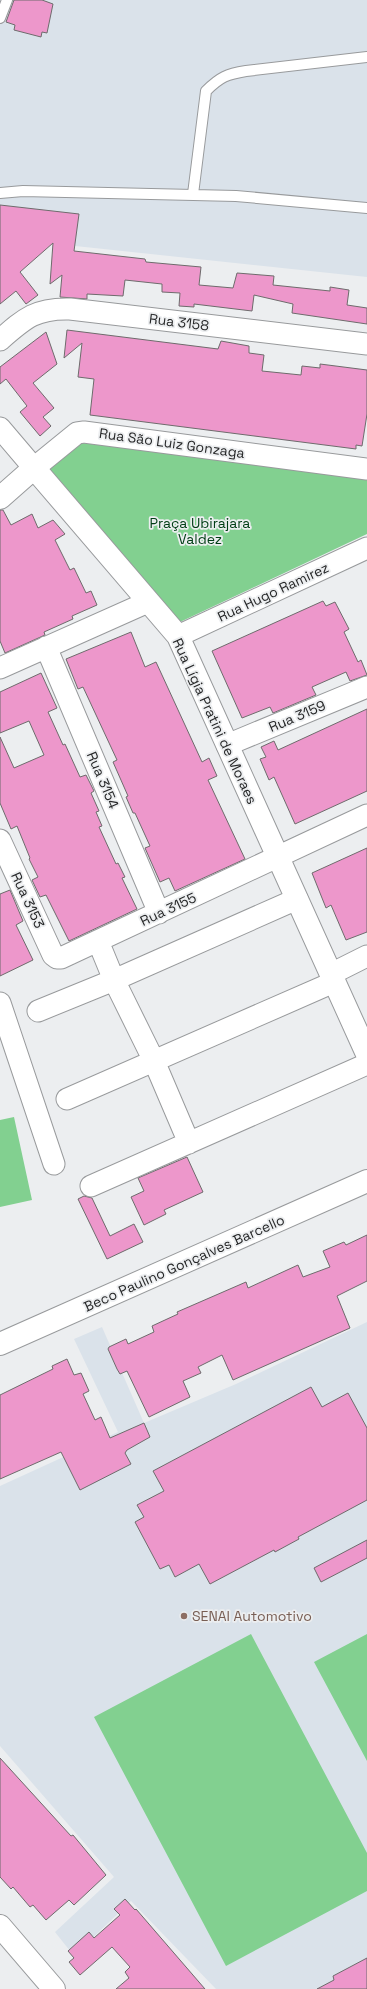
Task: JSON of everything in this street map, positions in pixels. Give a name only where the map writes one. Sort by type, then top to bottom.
[{"type":"street","name":"Rua 3158","points":[[0,340],[27,318],[40,311],[70,309],[367,344]]},
{"type":"street","name":"Rua Lígia Pratini de Moraes","points":[[0,428],[178,636],[367,1054]]},
{"type":"street","name":"Rua São Luiz Gonzaga","points":[[0,498],[77,433],[84,432],[367,469]]},
{"type":"street","name":"Rua Hugo Ramirez","points":[[178,636],[367,548]]},
{"type":"street","points":[[0,668],[148,602]]},
{"type":"street","name":"Rua 3154","points":[[46,647],[159,913]]},
{"type":"street","name":"Rua 3159","points":[[227,745],[367,687]]},
{"type":"street","name":"Rua 3155","points":[[57,958],[61,958],[159,913],[367,815]]},
{"type":"street","name":"Rua 3153","points":[[0,840],[53,955],[57,958]]},
{"type":"street","points":[[38,1011],[114,980],[297,899]]},
{"type":"street","points":[[98,941],[114,980],[154,1061],[189,1143]]},
{"type":"street","points":[[67,1099],[154,1061],[332,978],[367,956]]},
{"type":"street","points":[[0,1003],[54,1164]]},
{"type":"street","points":[[91,1186],[367,1064]]},
{"type":"street","name":"Beco Paulino Gonçalves Barcello","points":[[0,1344],[367,1181]]},
{"type":"street","points":[[0,1926],[54,1989]]},
{"type":"lane","points":[[0,18],[8,0]]},
{"type":"lane","points":[[193,194],[206,91],[216,81],[228,74],[246,71],[367,57]]},
{"type":"lane","points":[[0,193],[23,191],[193,194],[236,196],[367,208]]},
{"type":"shaded area","points":[[0,0],[367,0],[367,277],[0,238]]},
{"type":"shaded area","name":"SENAI Automotivo","points":[[367,1322],[367,1989],[216,1989],[131,1901],[74,1956],[55,1932],[114,1877],[0,1746],[0,1486],[118,1432],[74,1339],[102,1327],[144,1423],[236,1384]]},
{"type":"green space","name":"Praça Ubirajara Valdez","points":[[75,442],[367,478],[367,534],[180,622],[46,467]]},
{"type":"green space","points":[[14,1117],[32,1200],[0,1207],[0,1120]]},
{"type":"green space","points":[[251,1634],[367,1853],[367,1891],[226,1966],[94,1717]]},
{"type":"green space","points":[[367,1634],[367,1761],[314,1662]]},
{"type":"building","points":[[14,0],[42,0],[53,4],[47,33],[42,32],[41,37],[14,30],[15,25],[6,22]]},
{"type":"building","points":[[0,205],[79,214],[74,251],[145,259],[146,262],[201,267],[199,285],[233,288],[237,273],[274,276],[273,285],[330,291],[330,287],[349,290],[347,305],[367,308],[367,324],[292,313],[293,304],[254,295],[252,311],[194,304],[194,307],[179,306],[180,293],[162,292],[162,284],[125,280],[123,296],[87,294],[87,299],[60,297],[62,275],[50,284],[53,243],[20,272],[38,295],[26,304],[16,291],[0,304]]},
{"type":"building","points":[[67,330],[218,349],[221,341],[249,346],[249,353],[264,355],[262,371],[301,375],[302,366],[320,368],[320,364],[367,370],[367,414],[362,446],[356,445],[356,449],[90,415],[94,379],[78,377],[82,343],[64,358]]},
{"type":"building","points":[[46,332],[57,364],[33,383],[54,408],[43,417],[51,426],[40,436],[20,412],[27,406],[6,379],[0,384],[0,367]]},
{"type":"building","points":[[0,510],[3,510],[11,525],[32,514],[38,528],[53,520],[65,534],[55,540],[70,570],[74,568],[86,593],[91,591],[97,605],[72,616],[73,619],[44,632],[45,635],[5,653],[0,641]]},
{"type":"building","points":[[323,601],[326,606],[335,602],[349,629],[344,632],[358,662],[361,660],[367,675],[350,681],[346,672],[312,687],[316,695],[273,713],[270,707],[242,718],[212,651]]},
{"type":"building","points":[[131,632],[145,667],[156,662],[202,762],[209,758],[217,776],[208,780],[245,859],[175,891],[169,878],[160,882],[145,848],[150,846],[135,813],[133,813],[126,797],[128,796],[113,762],[117,760],[83,687],[78,689],[66,659]]},
{"type":"building","points":[[41,673],[57,708],[48,712],[80,777],[86,775],[94,791],[91,793],[99,811],[96,812],[102,826],[99,827],[116,864],[118,863],[125,877],[122,878],[137,909],[69,941],[46,895],[40,897],[32,880],[38,877],[29,859],[30,858],[17,826],[11,829],[0,803],[0,737],[14,768],[44,755],[29,721],[0,733],[0,692]]},
{"type":"building","points":[[367,709],[367,791],[295,824],[274,777],[269,780],[260,759],[266,757],[261,747],[274,741],[278,750]]},
{"type":"building","points":[[367,848],[367,932],[346,940],[331,905],[326,908],[312,873]]},
{"type":"building","points":[[10,890],[23,921],[16,925],[33,960],[0,976],[0,894]]},
{"type":"building","points":[[187,1157],[203,1192],[164,1210],[166,1214],[144,1225],[131,1197],[144,1191],[138,1178]]},
{"type":"building","points":[[84,1196],[92,1198],[110,1236],[134,1224],[143,1242],[107,1259],[78,1199]]},
{"type":"building","points":[[367,1235],[367,1281],[337,1296],[350,1328],[233,1380],[222,1355],[198,1367],[201,1373],[183,1381],[190,1397],[149,1417],[127,1371],[120,1374],[117,1369],[108,1349],[109,1347],[126,1339],[128,1344],[154,1332],[152,1326],[178,1314],[177,1312],[246,1282],[248,1288],[298,1265],[303,1277],[330,1267],[323,1251],[344,1242],[346,1245]]},
{"type":"building","points":[[67,1359],[74,1375],[81,1373],[89,1391],[83,1394],[95,1420],[101,1417],[110,1438],[144,1423],[150,1437],[127,1450],[125,1453],[131,1464],[80,1490],[61,1452],[0,1479],[0,1395],[53,1369],[52,1366]]},
{"type":"building","points":[[311,1387],[322,1407],[348,1393],[367,1428],[367,1500],[298,1537],[299,1539],[275,1552],[274,1550],[210,1584],[199,1564],[175,1577],[169,1565],[160,1569],[135,1522],[144,1517],[137,1505],[164,1491],[153,1471]]},
{"type":"building","points":[[367,1540],[367,1558],[321,1582],[314,1568]]},
{"type":"building","points":[[0,1758],[71,1836],[73,1835],[106,1875],[74,1905],[69,1900],[46,1920],[33,1905],[30,1907],[13,1887],[11,1889],[0,1877]]},
{"type":"building","points":[[125,1899],[135,1910],[136,1909],[205,1989],[116,1989],[129,1978],[125,1972],[130,1967],[112,1947],[80,1975],[69,1962],[74,1958],[68,1951],[89,1932],[94,1938],[120,1915],[114,1909]]},
{"type":"building","points":[[367,1958],[367,1989],[317,1989],[334,1980],[333,1976]]},
{"type":"place","name":"SENAI Automotivo","points":[[184,1616]]}]
